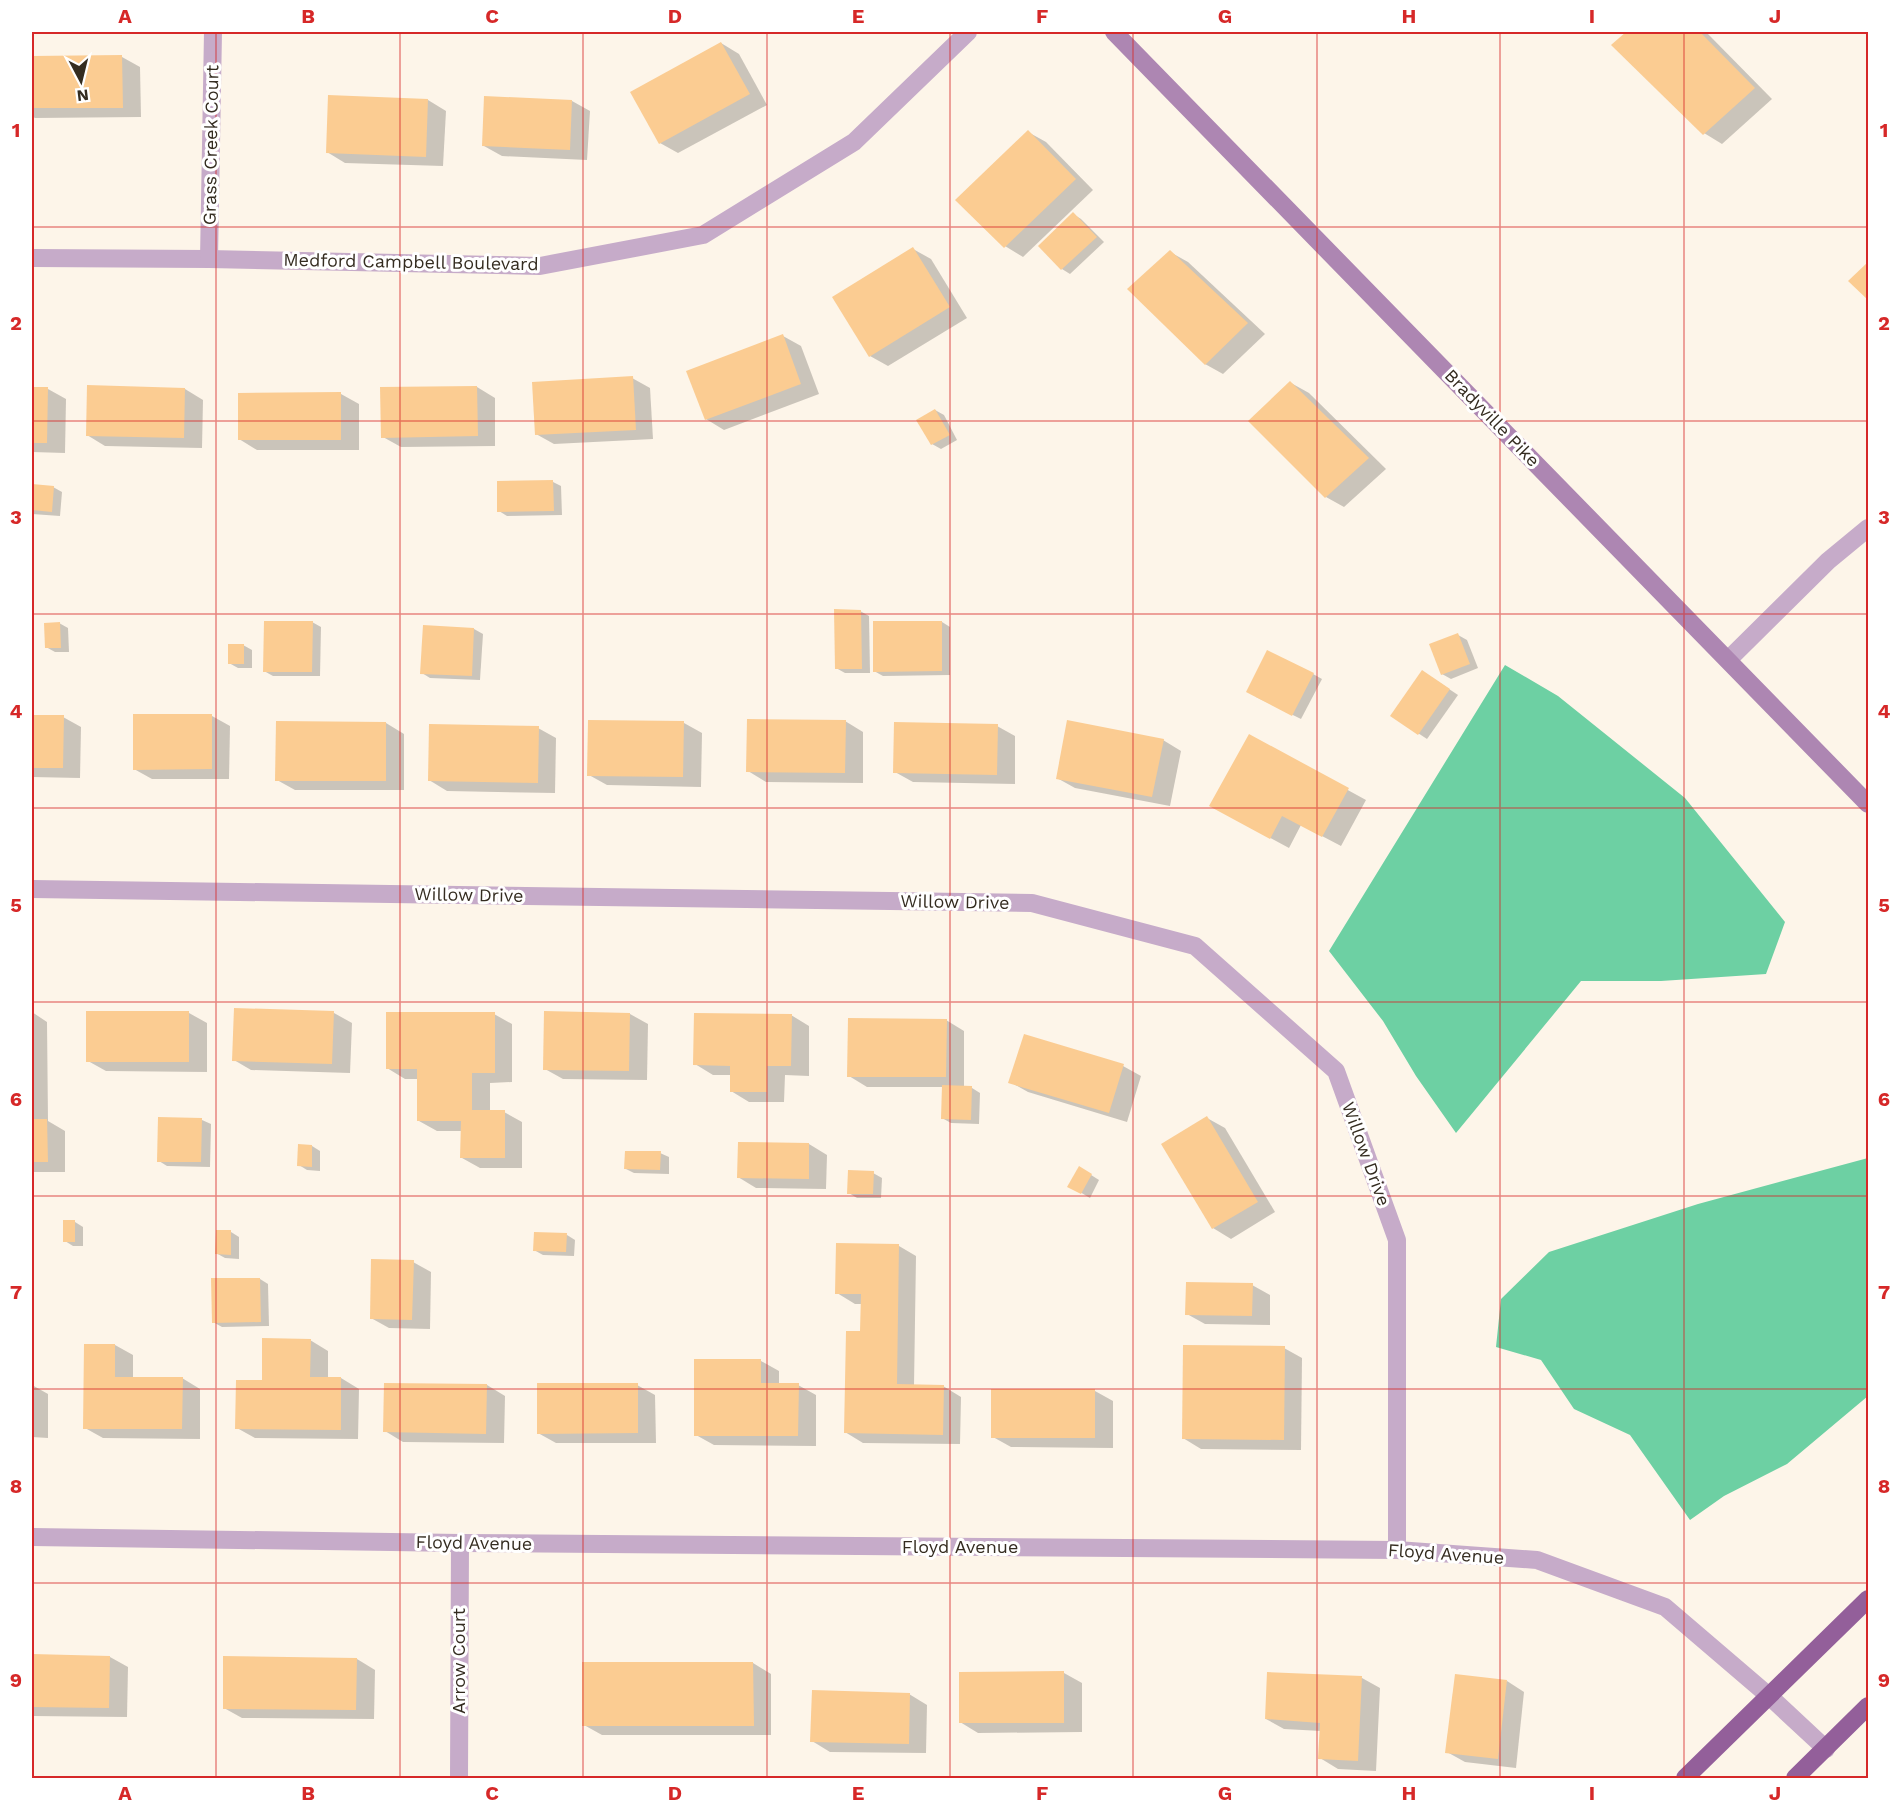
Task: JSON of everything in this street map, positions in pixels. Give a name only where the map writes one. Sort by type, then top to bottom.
[{"type":"highway","points":[[1685,1779],[1869,1599]]},
{"type":"highway","points":[[1795,1779],[1869,1707]]},
{"type":"main road","name":"Bradyville Pike","points":[[1114,32],[1869,804]]},
{"type":"street","name":"Grass Creek Court","points":[[209,258],[213,32]]},
{"type":"street","name":"Medford Campbell Boulevard","points":[[32,258],[209,258],[540,266],[704,235],[854,142],[968,32]]},
{"type":"street","points":[[1728,660],[1828,561],[1869,528]]},
{"type":"street","name":"Willow Drive","points":[[32,889],[1032,903],[1195,946],[1336,1071],[1397,1240],[1397,1550]]},
{"type":"street","name":"Floyd Avenue","points":[[32,1537],[1397,1550],[1537,1560],[1665,1607],[1769,1696],[1826,1749]]},
{"type":"street","name":"Arrow Court","points":[[459,1779],[460,1542]]},
{"type":"green space","points":[[1505,665],[1558,696],[1685,798],[1785,922],[1766,974],[1661,981],[1581,981],[1456,1133],[1416,1076],[1383,1021],[1329,951]]},
{"type":"green space","points":[[1868,1158],[1868,1396],[1787,1464],[1724,1496],[1690,1520],[1630,1435],[1574,1409],[1541,1360],[1496,1347],[1501,1299],[1549,1252],[1698,1204]]},
{"type":"building","points":[[1626,32],[1700,32],[1755,88],[1703,135],[1611,45]]},
{"type":"building","points":[[721,42],[750,94],[659,144],[630,92]]},
{"type":"building","points":[[122,55],[123,108],[32,108],[32,56]]},
{"type":"building","points":[[328,95],[428,99],[426,157],[326,153]]},
{"type":"building","points":[[484,96],[572,100],[570,150],[482,146]]},
{"type":"building","points":[[1028,130],[1076,179],[1004,248],[955,200]]},
{"type":"building","points":[[1073,212],[1097,237],[1061,270],[1038,246]]},
{"type":"building","points":[[913,247],[950,307],[869,357],[832,297]]},
{"type":"building","points":[[1170,250],[1248,323],[1205,365],[1127,289]]},
{"type":"building","points":[[1868,262],[1868,300],[1848,281]]},
{"type":"building","points":[[783,334],[801,384],[705,420],[686,371]]},
{"type":"building","points":[[633,376],[636,430],[535,435],[532,382]]},
{"type":"building","points":[[1290,381],[1369,458],[1325,498],[1248,421]]},
{"type":"building","points":[[87,385],[185,388],[184,438],[86,436]]},
{"type":"building","points":[[477,386],[478,436],[381,438],[380,387]]},
{"type":"building","points":[[32,387],[48,387],[47,443],[32,443]]},
{"type":"building","points":[[341,392],[341,440],[238,440],[238,393]]},
{"type":"building","points":[[935,409],[950,435],[931,445],[916,420]]},
{"type":"building","points":[[553,480],[554,511],[497,512],[497,481]]},
{"type":"building","points":[[32,484],[54,486],[52,512],[32,510]]},
{"type":"building","points":[[834,609],[861,610],[862,669],[835,669]]},
{"type":"building","points":[[264,621],[313,621],[312,672],[263,672]]},
{"type":"building","points":[[873,621],[942,621],[942,671],[873,672]]},
{"type":"building","points":[[60,622],[61,648],[45,648],[44,623]]},
{"type":"building","points":[[423,625],[474,628],[472,676],[420,674]]},
{"type":"building","points":[[1458,633],[1470,664],[1441,675],[1429,644]]},
{"type":"building","points":[[228,644],[244,644],[244,664],[228,664]]},
{"type":"building","points":[[1267,650],[1314,673],[1292,716],[1246,692]]},
{"type":"building","points":[[1422,670],[1450,689],[1418,735],[1390,716]]},
{"type":"building","points":[[133,714],[212,714],[212,769],[133,770]]},
{"type":"building","points":[[32,715],[64,715],[63,768],[32,768]]},
{"type":"building","points":[[747,719],[846,720],[845,773],[746,772]]},
{"type":"building","points":[[588,720],[684,721],[683,777],[587,776]]},
{"type":"building","points":[[1067,720],[1164,739],[1152,797],[1056,779]]},
{"type":"building","points":[[276,721],[386,722],[386,781],[275,781]]},
{"type":"building","points":[[894,722],[998,724],[997,775],[893,773]]},
{"type":"building","points":[[429,724],[539,726],[538,783],[428,781]]},
{"type":"building","points":[[1249,734],[1349,788],[1322,837],[1282,816],[1270,839],[1209,806]]},
{"type":"building","points":[[234,1008],[334,1011],[332,1064],[232,1061]]},
{"type":"building","points":[[86,1011],[189,1011],[189,1062],[86,1062]]},
{"type":"building","points":[[544,1011],[630,1013],[629,1071],[543,1070]]},
{"type":"building","points":[[386,1012],[495,1012],[495,1073],[472,1073],[472,1110],[505,1110],[505,1158],[460,1158],[461,1121],[417,1121],[417,1069],[386,1069]]},
{"type":"building","points":[[694,1013],[792,1014],[791,1066],[767,1066],[767,1092],[730,1092],[730,1066],[693,1065]]},
{"type":"building","points":[[848,1018],[947,1019],[946,1077],[847,1077]]},
{"type":"building","points":[[1024,1034],[1124,1064],[1109,1113],[1008,1083]]},
{"type":"building","points":[[942,1085],[972,1086],[971,1120],[941,1119]]},
{"type":"building","points":[[1207,1116],[1258,1202],[1212,1229],[1161,1144]]},
{"type":"building","points":[[158,1117],[202,1118],[201,1162],[157,1162]]},
{"type":"building","points":[[32,1119],[47,1119],[48,1162],[32,1162]]},
{"type":"building","points":[[738,1142],[809,1143],[809,1179],[737,1178]]},
{"type":"building","points":[[298,1144],[312,1145],[312,1167],[297,1166]]},
{"type":"building","points":[[625,1151],[661,1151],[660,1170],[624,1169]]},
{"type":"building","points":[[1079,1166],[1092,1174],[1081,1194],[1067,1187]]},
{"type":"building","points":[[848,1170],[874,1171],[873,1194],[847,1194]]},
{"type":"building","points":[[63,1220],[75,1220],[75,1242],[63,1242]]},
{"type":"building","points":[[216,1230],[231,1230],[231,1255],[215,1254]]},
{"type":"building","points":[[534,1232],[567,1233],[566,1252],[533,1251]]},
{"type":"building","points":[[836,1243],[899,1244],[897,1384],[944,1385],[943,1435],[844,1433],[846,1331],[860,1331],[861,1294],[835,1294]]},
{"type":"building","points":[[371,1259],[414,1260],[412,1320],[370,1319]]},
{"type":"building","points":[[211,1278],[260,1278],[261,1322],[212,1323]]},
{"type":"building","points":[[1186,1282],[1253,1283],[1252,1316],[1185,1315]]},
{"type":"building","points":[[262,1338],[311,1339],[310,1377],[341,1377],[341,1430],[235,1429],[236,1380],[262,1380]]},
{"type":"building","points":[[84,1344],[115,1344],[115,1377],[183,1377],[182,1429],[83,1429]]},
{"type":"building","points":[[1183,1345],[1285,1346],[1284,1440],[1182,1439]]},
{"type":"building","points":[[694,1359],[761,1359],[761,1383],[799,1383],[798,1436],[694,1436]]},
{"type":"building","points":[[384,1383],[487,1384],[486,1434],[383,1432]]},
{"type":"building","points":[[537,1383],[638,1383],[638,1433],[537,1434]]},
{"type":"building","points":[[991,1389],[1095,1389],[1095,1438],[991,1438]]},
{"type":"building","points":[[32,1654],[110,1656],[109,1708],[32,1707]]},
{"type":"building","points":[[223,1656],[357,1658],[356,1710],[223,1709]]},
{"type":"building","points":[[582,1662],[753,1662],[754,1726],[582,1726]]},
{"type":"building","points":[[1064,1671],[1064,1723],[959,1723],[959,1672]]},
{"type":"building","points":[[1267,1672],[1362,1676],[1358,1761],[1318,1759],[1320,1723],[1265,1719]]},
{"type":"building","points":[[1455,1674],[1507,1680],[1498,1759],[1445,1753]]},
{"type":"building","points":[[812,1690],[910,1693],[909,1744],[810,1742]]}]
